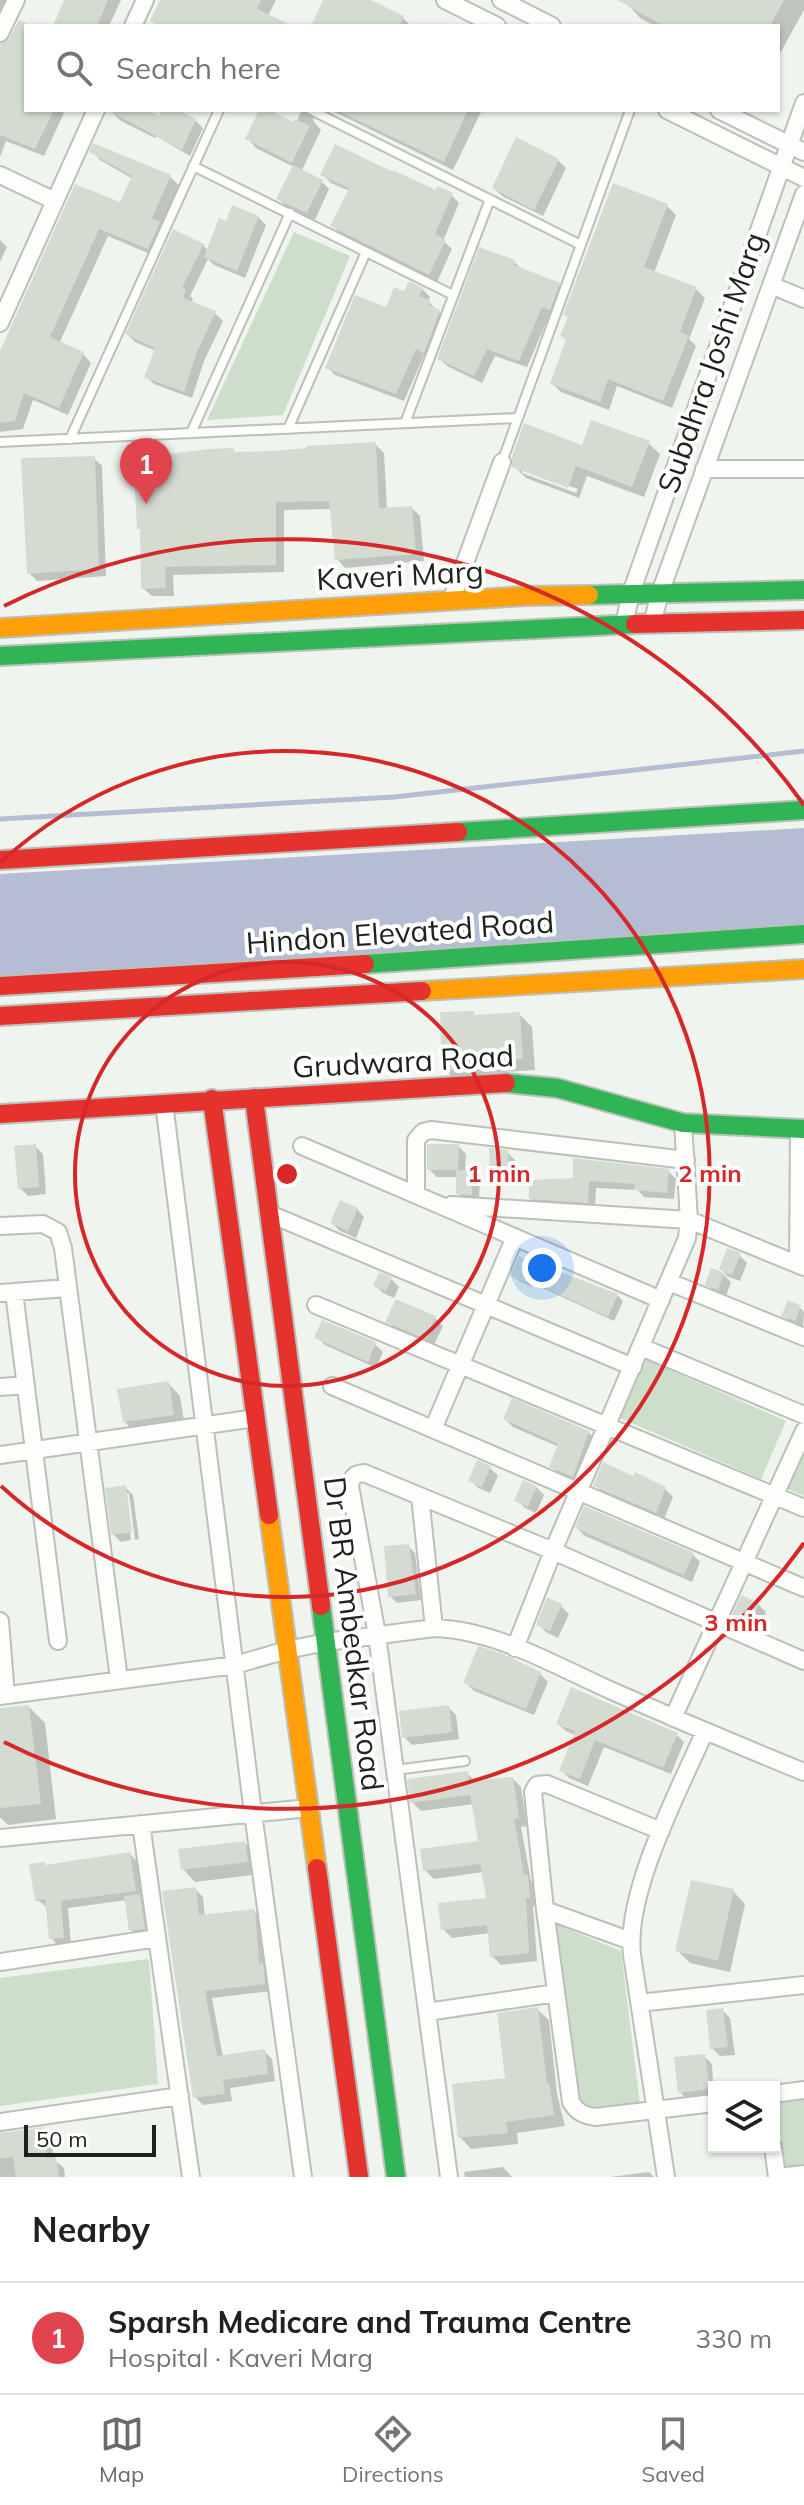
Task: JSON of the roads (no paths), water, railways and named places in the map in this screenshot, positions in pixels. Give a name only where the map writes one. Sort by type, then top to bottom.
[{"type":"main road","name":"Kaveri Marg","points":[[0,628],[451,601],[804,590]]},
{"type":"main road","name":"Kaveri Marg","points":[[0,656],[624,624],[804,620]]},
{"type":"main road","points":[[0,860],[804,810]]},
{"type":"main road","name":"Hindon Elevated Road","points":[[0,986],[804,934]]},
{"type":"main road","name":"Hindon Elevated Road","points":[[0,1016],[804,969]]},
{"type":"main road","name":"Grudwara Road","points":[[0,1114],[515,1082],[557,1088],[683,1123],[802,1129]]},
{"type":"main road","name":"Dr BR Ambedkar Road","points":[[254,1098],[396,2177]]},
{"type":"main road","points":[[212,1099],[359,2177]]},
{"type":"street","points":[[0,33],[16,0]]},
{"type":"street","points":[[137,24],[145,0]]},
{"type":"street","points":[[445,0],[493,24]]},
{"type":"street","points":[[501,0],[548,24]]},
{"type":"street","name":"Subdhra Joshi Marg","points":[[624,624],[631,593],[781,167],[797,149],[804,103]]},
{"type":"street","points":[[0,323],[95,112]]},
{"type":"street","points":[[671,112],[804,178]]},
{"type":"street","points":[[723,112],[797,149]]},
{"type":"street","points":[[0,175],[55,201]]},
{"type":"street","name":"Subdhra Joshi Marg","points":[[652,624],[660,593],[804,194]]},
{"type":"street","points":[[771,285],[804,299]]},
{"type":"street","points":[[451,601],[502,462]]},
{"type":"street","points":[[704,469],[804,469]]},
{"type":"street","points":[[164,1103],[253,1813],[303,2177]]},
{"type":"street","points":[[515,1648],[553,1551],[687,1238],[689,1220],[683,1123]]},
{"type":"street","points":[[438,1204],[689,1220],[801,1266],[802,1129]]},
{"type":"street","points":[[416,1195],[416,1140],[423,1132],[431,1130],[686,1160]]},
{"type":"street","points":[[302,1146],[661,1300]]},
{"type":"street","points":[[270,1214],[633,1367]]},
{"type":"street","points":[[0,1226],[43,1224],[58,1232],[63,1248],[119,1679]]},
{"type":"street","points":[[433,1429],[515,1237]]},
{"type":"street","points":[[669,1282],[804,1337]]},
{"type":"street","points":[[58,1641],[26,1385],[7,1293],[67,1288]]},
{"type":"street","points":[[316,1305],[804,1508]]},
{"type":"street","points":[[641,1347],[804,1415]]},
{"type":"street","points":[[0,1387],[26,1385]]},
{"type":"street","points":[[332,1386],[804,1588]]},
{"type":"street","points":[[0,1455],[256,1418]]},
{"type":"street","points":[[673,1718],[804,1431]]},
{"type":"street","points":[[449,2177],[377,1635],[351,1479],[356,1474],[364,1473],[553,1551],[804,1661]]},
{"type":"street","points":[[420,1496],[434,1628]]},
{"type":"street","points":[[0,1621],[3,1696],[235,1665],[326,1642],[434,1628],[464,1631],[515,1648],[804,1772]]},
{"type":"street","points":[[666,2177],[631,1941],[637,1897],[661,1831],[705,1731]]},
{"type":"street","points":[[661,1831],[547,1784],[537,1785],[533,1792],[545,1910],[571,2102],[584,2116],[595,2117],[708,2104]]},
{"type":"street","points":[[0,1838],[309,1808]]},
{"type":"street","points":[[141,1824],[191,2177]]},
{"type":"street","points":[[545,1910],[631,1941]]},
{"type":"street","points":[[0,1962],[157,1938]]},
{"type":"street","points":[[639,2003],[804,1985]]},
{"type":"street","points":[[427,2012],[556,1993]]},
{"type":"street","points":[[780,2093],[804,2090]]},
{"type":"street","points":[[0,2122],[180,2096]]},
{"type":"street","points":[[774,2153],[777,2177],[804,2174]]},
{"type":"lane","points":[[70,439],[218,112]]},
{"type":"lane","points":[[315,112],[581,245]]},
{"type":"lane","points":[[502,462],[629,112]]},
{"type":"lane","points":[[193,166],[453,295]]},
{"type":"lane","points":[[405,423],[490,199]]},
{"type":"lane","points":[[191,433],[290,213]]},
{"type":"lane","points":[[288,429],[366,252]]},
{"type":"lane","points":[[0,442],[517,418]]},
{"type":"lane","points":[[395,1770],[465,1761]]},
{"type":"water","points":[[804,828],[804,941],[0,986],[0,874]]},
{"type":"waterway","points":[[0,819],[394,797],[804,751]]},
{"type":"place","name":"Sparsh Medicare and Trauma Centre","points":[[146,504]]}]
